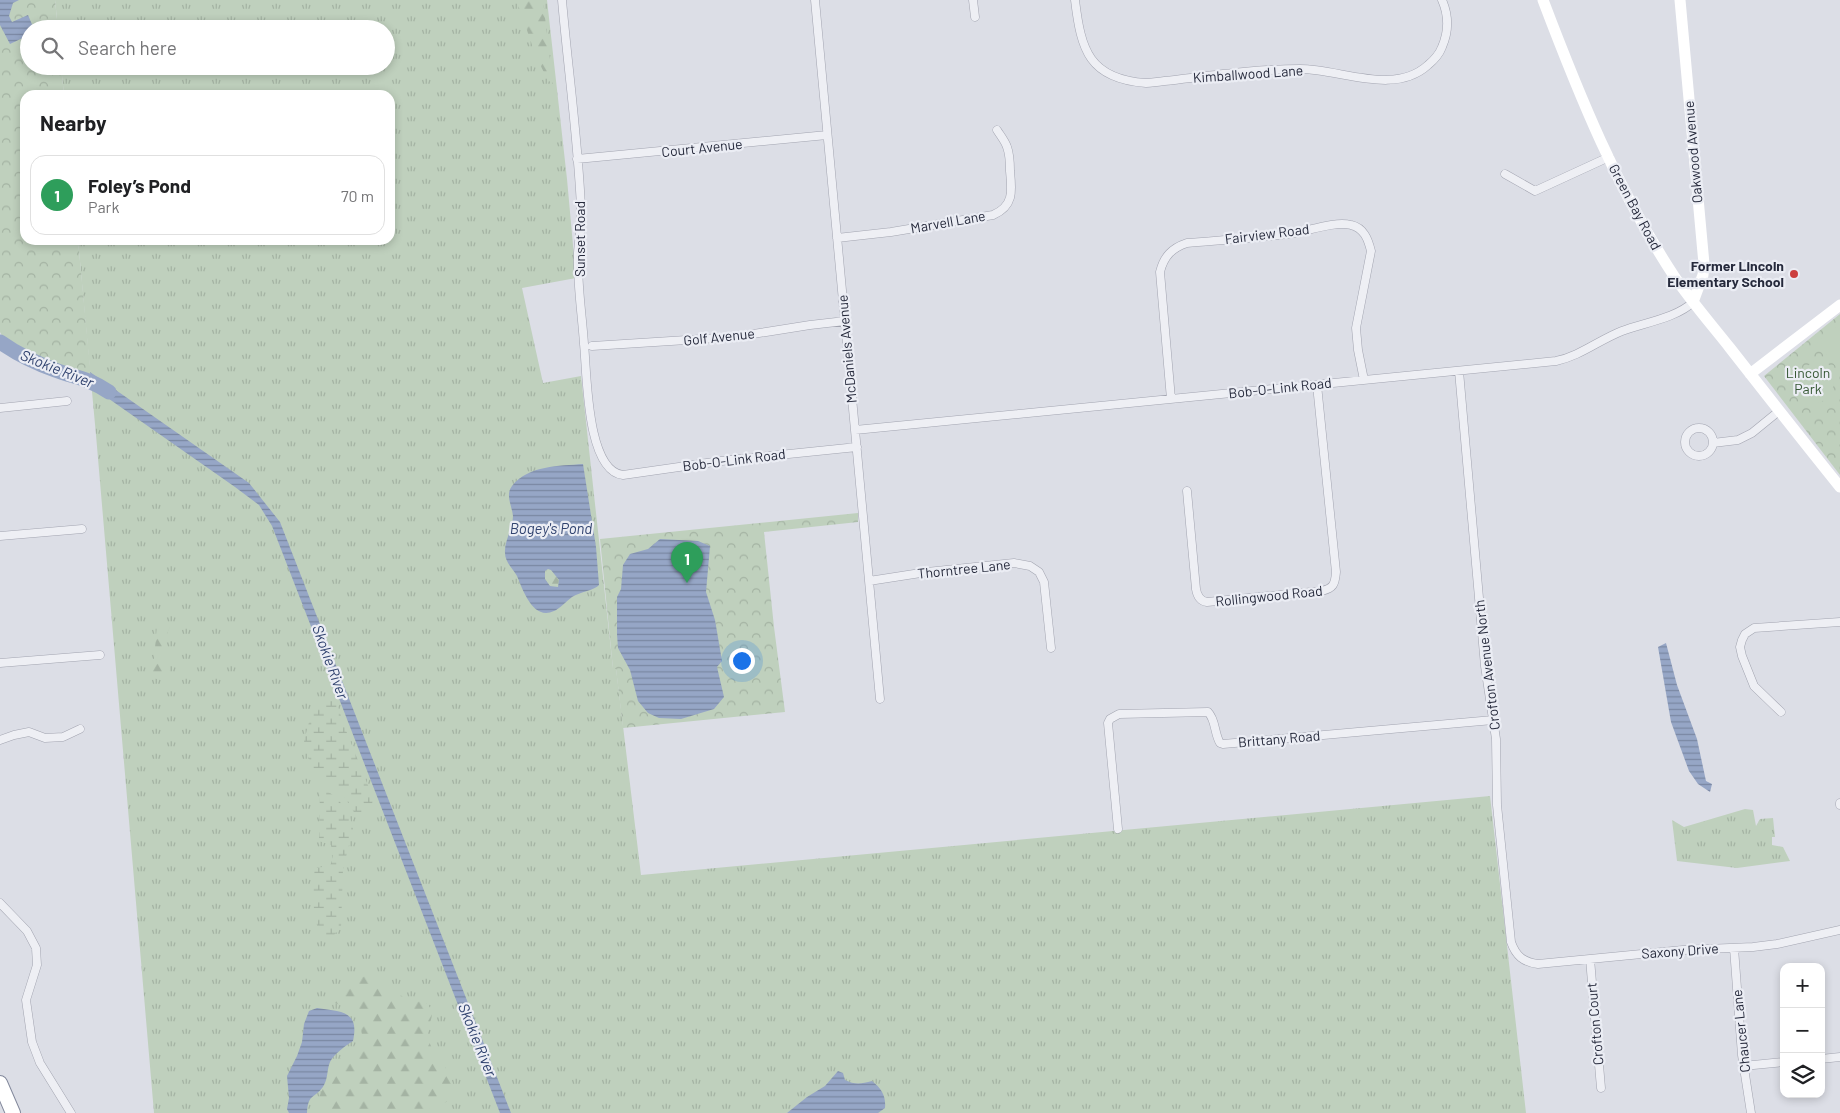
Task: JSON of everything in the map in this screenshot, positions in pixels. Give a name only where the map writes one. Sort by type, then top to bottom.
[{"type":"highway","points":[[0,1083],[12,1113]]},
{"type":"main road","name":"Green Bay Road","points":[[1543,0],[1561,47],[1609,158],[1656,247],[1693,302],[1840,487]]},
{"type":"main road","name":"Oakwood Avenue","points":[[1680,0],[1704,264],[1703,275],[1693,302]]},
{"type":"main road","points":[[1750,374],[1840,305]]},
{"type":"street","name":"Sunset Road","points":[[562,0],[581,209],[578,272],[586,360],[587,394],[595,439],[612,472]]},
{"type":"street","name":"McDaniels Avenue","points":[[815,0],[880,699]]},
{"type":"street","points":[[973,0],[975,17]]},
{"type":"street","name":"Kimballwood Lane","points":[[1075,0],[1079,31],[1085,50],[1090,57],[1113,76],[1127,82],[1146,83],[1300,69],[1337,72],[1376,79],[1400,79],[1413,75],[1424,68],[1441,50],[1447,35],[1448,20],[1442,0]]},
{"type":"street","name":"Marvell Lane","points":[[837,238],[891,232],[999,212],[1008,203],[1012,190],[1007,146],[997,130]]},
{"type":"street","name":"Court Avenue","points":[[577,159],[827,136]]},
{"type":"street","points":[[1505,174],[1535,191],[1609,158]]},
{"type":"street","name":"Fairview Road","points":[[1171,399],[1160,272],[1162,261],[1166,255],[1187,243],[1294,233],[1342,224],[1351,225],[1363,232],[1371,251],[1356,336],[1364,380]]},
{"type":"street","name":"Bob-O-Link Road","points":[[855,430],[1564,359],[1579,354],[1622,332],[1674,314],[1688,307],[1693,302]]},
{"type":"street","name":"Golf Avenue","points":[[592,346],[734,337],[845,321]]},
{"type":"street","name":"Crofton Avenue North","points":[[1459,371],[1486,666],[1496,739],[1497,804],[1512,942],[1514,952],[1520,957]]},
{"type":"street","name":"Rollingwood Road","points":[[1186,492],[1197,595],[1203,601],[1217,602],[1331,588],[1334,585],[1336,572],[1317,384]]},
{"type":"street","points":[[0,408],[67,401]]},
{"type":"street","points":[[1713,443],[1738,440],[1752,433],[1779,411]]},
{"type":"street","name":"Bob-O-Link Road","points":[[612,472],[623,475],[721,461],[856,447]]},
{"type":"street","points":[[0,536],[82,529]]},
{"type":"street","name":"Thorntree Lane","points":[[869,581],[927,572],[995,565],[1023,564],[1030,566],[1039,572],[1044,582],[1051,648]]},
{"type":"street","points":[[1781,712],[1751,680],[1740,647],[1745,634],[1754,628],[1840,622]]},
{"type":"street","points":[[0,663],[100,655]]},
{"type":"street","name":"Brittany Road","points":[[1118,829],[1108,723],[1110,719],[1119,714],[1208,712],[1213,719],[1217,739],[1220,743],[1224,744],[1493,720]]},
{"type":"street","points":[[0,740],[29,732],[44,738],[63,738],[80,729]]},
{"type":"street","points":[[0,903],[27,931],[36,948],[37,965],[26,1000],[32,1042],[40,1063],[71,1113]]},
{"type":"street","name":"Saxony Drive","points":[[1520,957],[1529,963],[1538,964],[1683,950],[1734,948],[1778,944],[1840,930]]},
{"type":"street","name":"Chaucer Lane","points":[[1734,948],[1743,1066],[1751,1113]]},
{"type":"street","name":"Crofton Court","points":[[1590,959],[1601,1088]]},
{"type":"street","points":[[1825,1059],[1840,1057]]},
{"type":"street","points":[[1743,1066],[1780,1062]]},
{"type":"green space","points":[[0,0],[55,0],[57,20],[20,20],[20,75],[62,75],[63,90],[20,90],[20,245],[78,245],[92,387],[2,336],[0,332]]},
{"type":"green space","points":[[55,0],[547,0],[576,278],[522,288],[543,383],[581,376],[613,668],[616,668],[641,875],[1490,796],[1526,1113],[154,1113],[78,245],[395,245],[395,90],[63,90],[62,75],[395,75],[395,20],[57,20]]},
{"type":"green space","points":[[516,0],[543,0],[553,86],[536,55]]},
{"type":"green space","name":"Lincoln Park","points":[[1840,314],[1840,475],[1764,376]]},
{"type":"green space","points":[[1840,324],[1840,372],[1817,342]]},
{"type":"green space","points":[[1820,357],[1831,368],[1834,383],[1828,396],[1814,404],[1792,377]]},
{"type":"green space","points":[[858,513],[858,522],[764,532],[785,712],[623,728],[616,669],[613,669],[600,539]]},
{"type":"green space","points":[[551,569],[559,580],[558,587],[550,586],[545,579],[545,571]]},
{"type":"green space","points":[[160,623],[170,627],[165,644],[165,657],[170,673],[165,678],[157,679],[152,676],[157,625]]},
{"type":"green space","points":[[334,693],[343,723],[373,798],[371,811],[363,817],[357,817],[342,793],[315,773],[304,741],[312,711],[328,694]]},
{"type":"green space","points":[[320,786],[337,798],[349,814],[353,829],[343,869],[341,928],[331,938],[324,940],[315,915],[314,876],[315,868],[330,866],[333,858],[331,845],[319,841]]},
{"type":"green space","points":[[1745,809],[1753,810],[1756,826],[1760,819],[1773,818],[1775,837],[1772,837],[1772,845],[1783,847],[1790,861],[1737,868],[1677,861],[1672,820],[1684,827]]},
{"type":"green space","points":[[367,976],[389,986],[413,1002],[424,1001],[431,1010],[432,1017],[428,1029],[429,1040],[433,1051],[451,1078],[455,1096],[451,1100],[420,1113],[314,1113],[319,1097],[337,1064],[347,1051],[363,1040],[360,1024],[352,1010],[335,1003],[338,986],[349,979]]},
{"type":"water","points":[[0,0],[19,0],[13,3],[9,16],[12,22],[28,15],[30,20],[20,20],[20,39],[10,44],[0,25]]},
{"type":"water","points":[[90,372],[249,483],[280,522],[511,1113],[500,1113],[272,526],[259,505],[92,387]]},
{"type":"water","name":"Bogey's Pond","points":[[583,464],[596,547],[599,585],[572,597],[556,610],[547,613],[540,612],[526,596],[505,556],[505,548],[513,516],[510,489],[519,479],[536,470],[554,466]],"holes":[[[551,570],[559,580],[558,587],[550,586],[545,579],[545,571]]]},
{"type":"water","points":[[660,539],[698,541],[710,546],[706,592],[715,620],[722,661],[717,667],[724,697],[714,709],[681,719],[659,718],[648,713],[638,701],[630,670],[618,648],[617,597],[621,589],[623,565],[630,554],[648,549]]},
{"type":"water","points":[[1666,643],[1677,685],[1697,739],[1706,781],[1712,784],[1710,792],[1698,784],[1689,771],[1671,722],[1658,647]]},
{"type":"water","points":[[317,1008],[346,1014],[353,1023],[353,1041],[340,1050],[332,1059],[325,1082],[309,1102],[307,1113],[289,1113],[287,1109],[289,1098],[287,1076],[302,1042],[304,1024],[309,1011]]},
{"type":"water","points":[[838,1071],[843,1073],[845,1080],[852,1083],[872,1081],[883,1093],[885,1108],[878,1113],[787,1113],[825,1086]]},
{"type":"waterway","name":"Skokie River","points":[[0,342],[33,361],[88,381],[109,392]]},
{"type":"place","name":"Former Lincoln Elementary School","points":[[1794,274]]},
{"type":"place","name":"Foley’s Pond","points":[[687,583]]}]
